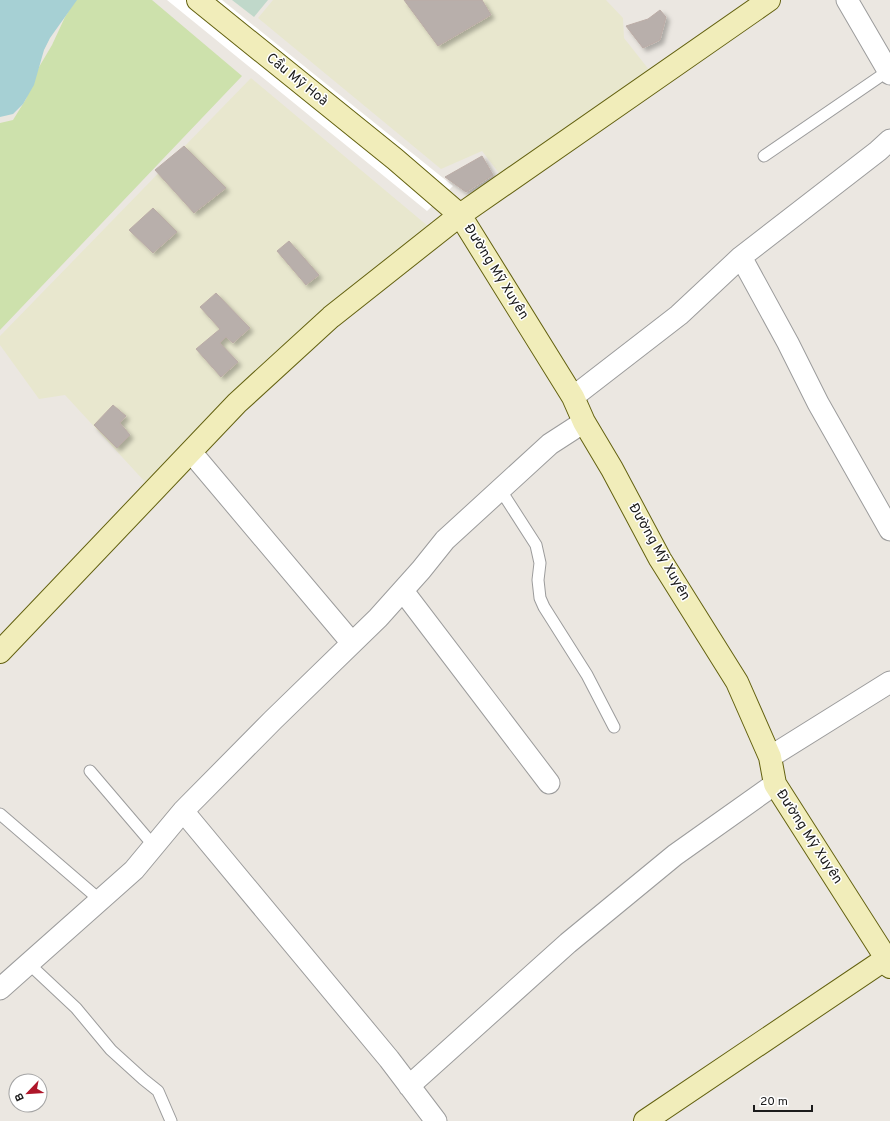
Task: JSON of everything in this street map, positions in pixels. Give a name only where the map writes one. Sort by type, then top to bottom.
[{"type":"street","name":"Cầu Mỹ Hoà","points":[[198,0],[395,159]]},
{"type":"street","points":[[0,652],[237,403],[331,317],[460,215],[769,0]]},
{"type":"street","points":[[847,0],[889,73]]},
{"type":"street","points":[[573,397],[679,315],[741,257],[878,151],[890,140]]},
{"type":"street","name":"Đường Mỹ Xuyên","points":[[395,159],[460,215],[573,397],[584,422],[612,469],[660,559],[737,682],[770,757],[775,784],[889,960]]},
{"type":"street","points":[[741,257],[788,342],[818,403],[890,530]]},
{"type":"street","points":[[0,989],[134,870],[183,811],[273,720],[378,618],[403,591],[445,540],[550,444],[584,422]]},
{"type":"street","points":[[191,452],[352,644]]},
{"type":"street","points":[[403,591],[549,783]]},
{"type":"street","points":[[770,757],[890,682]]},
{"type":"street","points":[[409,1086],[568,943],[675,855],[775,784]]},
{"type":"street","points":[[183,811],[389,1059],[436,1121]]},
{"type":"street","points":[[644,1121],[889,960]]},
{"type":"lane","points":[[764,156],[889,73]]},
{"type":"lane","points":[[500,489],[536,545],[540,563],[538,580],[540,598],[544,607],[587,674],[614,727]]},
{"type":"lane","points":[[90,771],[154,846]]},
{"type":"lane","points":[[0,814],[100,900]]},
{"type":"lane","points":[[28,963],[76,1008],[111,1050],[158,1091],[171,1121]]},
{"type":"green space","points":[[76,0],[152,0],[242,76],[0,330],[0,123],[13,120],[26,99],[39,67],[52,45],[65,17]]},
{"type":"green space","points":[[232,0],[268,0],[254,17]]},
{"type":"green space","points":[[273,0],[606,0],[623,18],[624,38],[650,71],[502,177],[482,151],[441,169],[258,18]]},
{"type":"green space","points":[[251,78],[429,227],[146,483],[65,395],[39,399],[0,345],[0,336]]},
{"type":"water","points":[[0,0],[77,0],[50,38],[44,50],[34,85],[23,104],[13,114],[0,117]]},
{"type":"pier","points":[[167,0],[222,0],[453,186],[427,211]]},
{"type":"building","points":[[404,0],[482,0],[491,15],[438,46]]},
{"type":"building","points":[[660,10],[666,17],[660,40],[643,48],[626,26],[648,19]]},
{"type":"building","points":[[184,146],[226,188],[194,213],[155,170]]},
{"type":"building","points":[[482,156],[493,175],[466,192],[445,177]]},
{"type":"building","points":[[153,208],[177,232],[153,253],[129,230]]},
{"type":"building","points":[[289,241],[319,275],[306,285],[277,251]]},
{"type":"building","points":[[216,293],[250,328],[233,343],[226,337],[220,343],[238,362],[221,377],[196,349],[220,329],[200,307]]},
{"type":"building","points":[[113,405],[126,416],[120,423],[130,435],[117,448],[94,425]]}]
